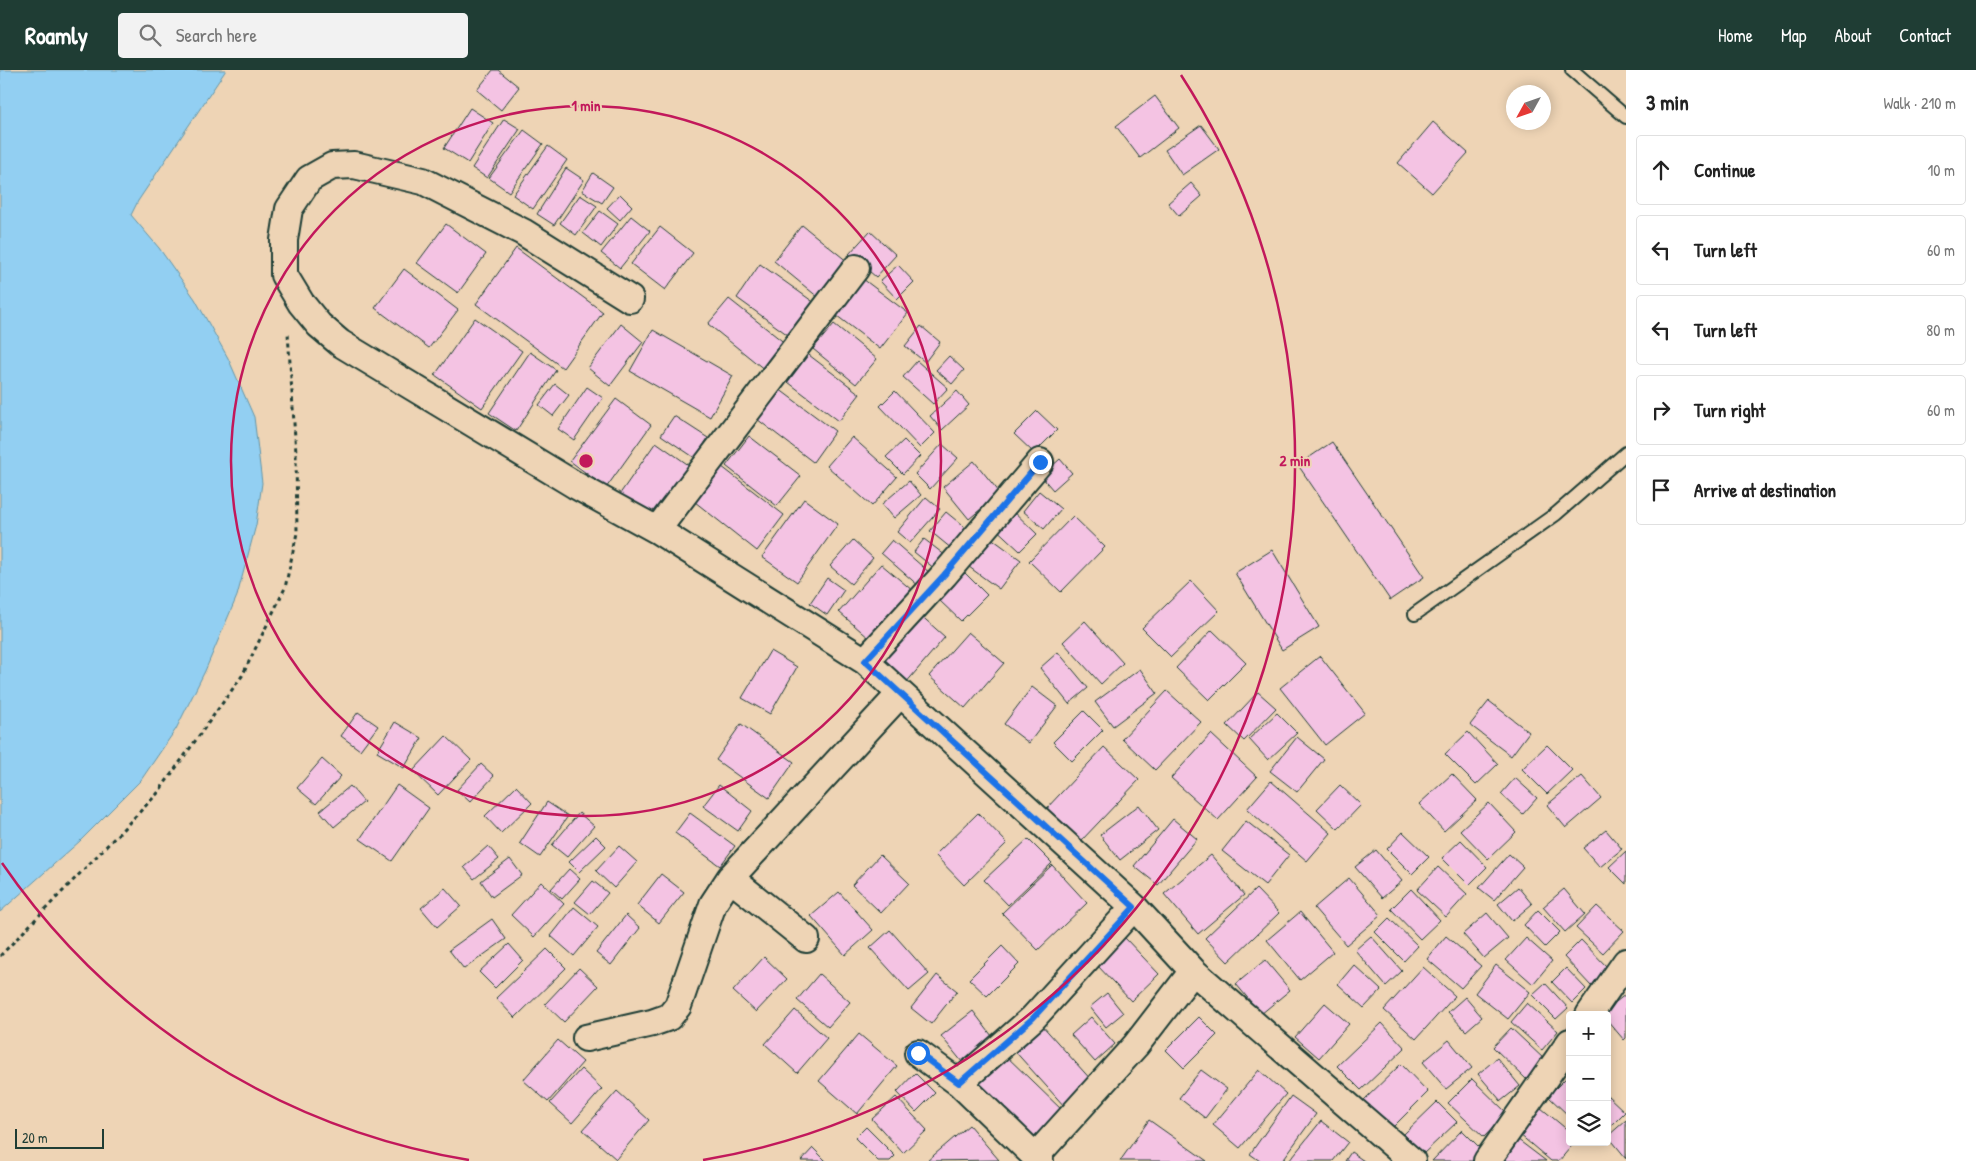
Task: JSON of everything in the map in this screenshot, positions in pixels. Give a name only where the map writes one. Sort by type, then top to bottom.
[{"type":"street","points":[[630,299],[523,232],[423,181],[354,165],[332,166],[309,178],[289,208],[284,240],[284,275],[301,303],[319,325],[340,343],[575,485],[657,530],[865,661],[1134,907],[1193,971],[1412,1161]]},
{"type":"street","points":[[657,530],[856,268]]},
{"type":"street","points":[[865,661],[944,575],[1040,462]]},
{"type":"street","points":[[586,1038],[625,1031],[669,1017],[678,1006],[713,904],[730,878],[900,694]]},
{"type":"street","points":[[730,878],[806,939]]},
{"type":"street","points":[[959,1083],[1033,1018],[1134,907]]},
{"type":"street","points":[[1592,1011],[1626,962]]},
{"type":"street","points":[[918,1053],[959,1083],[1038,1159],[1136,1045],[1193,971]]},
{"type":"street","points":[[1487,1161],[1566,1048]]},
{"type":"lane","points":[[1572,70],[1626,117]]},
{"type":"lane","points":[[1415,614],[1556,514],[1626,453]]},
{"type":"path","points":[[0,956],[157,794],[242,676],[285,588],[297,532],[296,453],[288,325]]},
{"type":"water","points":[[0,70],[226,70],[138,201],[131,215],[159,248],[195,299],[228,358],[254,417],[262,483],[256,525],[237,596],[205,671],[176,729],[141,780],[80,841],[0,912]]},
{"type":"building","points":[[493,70],[498,70],[519,87],[501,110],[477,90]]},
{"type":"building","points":[[1155,96],[1179,128],[1140,158],[1116,126]]},
{"type":"building","points":[[470,108],[493,123],[468,163],[444,148]]},
{"type":"building","points":[[504,119],[520,129],[487,178],[472,168]]},
{"type":"building","points":[[1433,122],[1468,153],[1432,193],[1398,163]]},
{"type":"building","points":[[1201,125],[1219,149],[1182,175],[1165,150]]},
{"type":"building","points":[[524,130],[543,144],[509,192],[489,178]]},
{"type":"building","points":[[548,146],[567,160],[533,209],[513,195]]},
{"type":"building","points":[[566,168],[584,180],[554,225],[537,214]]},
{"type":"building","points":[[593,173],[613,187],[602,203],[582,191]]},
{"type":"building","points":[[1191,183],[1202,196],[1179,216],[1168,203]]},
{"type":"building","points":[[620,194],[632,206],[620,220],[607,208]]},
{"type":"building","points":[[580,195],[597,206],[576,235],[560,223]]},
{"type":"building","points":[[600,211],[618,224],[601,247],[583,233]]},
{"type":"building","points":[[631,216],[650,231],[620,268],[601,253]]},
{"type":"building","points":[[446,224],[486,254],[458,293],[417,263]]},
{"type":"building","points":[[802,225],[848,262],[819,298],[774,261]]},
{"type":"building","points":[[660,227],[693,253],[665,290],[631,264]]},
{"type":"building","points":[[870,231],[896,255],[876,277],[849,254]]},
{"type":"building","points":[[516,248],[603,312],[563,368],[476,304]]},
{"type":"building","points":[[760,264],[819,306],[795,340],[737,298]]},
{"type":"building","points":[[898,265],[914,282],[897,299],[880,281]]},
{"type":"building","points":[[404,269],[458,310],[429,348],[375,308]]},
{"type":"building","points":[[859,276],[908,313],[880,349],[832,312]]},
{"type":"building","points":[[729,299],[786,344],[765,370],[708,324]]},
{"type":"building","points":[[475,318],[522,351],[482,408],[435,375]]},
{"type":"building","points":[[621,324],[643,342],[610,386],[588,368]]},
{"type":"building","points":[[834,324],[877,359],[856,384],[813,349]]},
{"type":"building","points":[[921,326],[940,342],[925,362],[905,346]]},
{"type":"building","points":[[653,330],[733,376],[710,417],[630,371]]},
{"type":"building","points":[[530,352],[556,370],[516,431],[489,413]]},
{"type":"building","points":[[805,352],[860,394],[839,421],[784,379]]},
{"type":"building","points":[[949,356],[964,370],[952,384],[936,370]]},
{"type":"building","points":[[917,361],[948,388],[933,404],[903,377]]},
{"type":"building","points":[[555,384],[569,395],[553,416],[539,405]]},
{"type":"building","points":[[775,386],[835,431],[813,462],[753,416]]},
{"type":"building","points":[[587,387],[603,398],[574,440],[558,429]]},
{"type":"building","points":[[895,391],[935,433],[920,448],[880,406]]},
{"type":"building","points":[[957,391],[969,405],[942,430],[930,416]]},
{"type":"building","points":[[616,399],[651,425],[606,488],[570,461]]},
{"type":"building","points":[[1037,411],[1057,430],[1034,453],[1014,434]]},
{"type":"building","points":[[674,416],[708,438],[695,458],[661,435]]},
{"type":"building","points":[[749,436],[801,476],[777,506],[726,466]]},
{"type":"building","points":[[852,437],[897,477],[872,506],[827,466]]},
{"type":"building","points":[[904,440],[920,456],[903,474],[886,457]]},
{"type":"building","points":[[656,442],[690,466],[652,522],[617,498]]},
{"type":"building","points":[[1332,442],[1424,577],[1390,600],[1298,465]]},
{"type":"building","points":[[942,444],[958,458],[930,489],[915,474]]},
{"type":"building","points":[[1060,459],[1072,473],[1053,490],[1041,476]]},
{"type":"building","points":[[974,461],[1000,493],[969,519],[943,487]]},
{"type":"building","points":[[717,463],[784,515],[757,551],[690,498]]},
{"type":"building","points":[[909,481],[921,495],[894,518],[882,504]]},
{"type":"building","points":[[1039,491],[1061,509],[1044,529],[1023,511]]},
{"type":"building","points":[[926,497],[940,509],[910,543],[897,532]]},
{"type":"building","points":[[804,499],[838,524],[797,582],[762,557]]},
{"type":"building","points":[[1008,506],[1037,534],[1020,551],[991,524]]},
{"type":"building","points":[[946,512],[968,530],[952,549],[930,531]]},
{"type":"building","points":[[1073,516],[1105,547],[1061,592],[1029,561]]},
{"type":"building","points":[[983,532],[1021,560],[999,589],[961,561]]},
{"type":"building","points":[[924,539],[946,556],[935,569],[914,552]]},
{"type":"building","points":[[853,540],[873,558],[851,584],[830,566]]},
{"type":"building","points":[[892,540],[931,574],[920,587],[881,553]]},
{"type":"building","points":[[1272,550],[1319,627],[1282,650],[1235,573]]},
{"type":"building","points":[[881,564],[919,596],[877,645],[839,612]]},
{"type":"building","points":[[965,573],[987,595],[961,621],[939,600]]},
{"type":"building","points":[[827,578],[844,590],[827,615],[810,603]]},
{"type":"building","points":[[1191,581],[1219,611],[1171,657],[1142,628]]},
{"type":"building","points":[[917,612],[945,637],[905,684],[876,659]]},
{"type":"building","points":[[1085,621],[1123,663],[1101,684],[1063,642]]},
{"type":"building","points":[[1212,630],[1246,663],[1209,700],[1176,668]]},
{"type":"building","points":[[968,632],[1004,663],[965,708],[929,676]]},
{"type":"building","points":[[770,651],[797,667],[770,714],[742,698]]},
{"type":"building","points":[[1058,652],[1088,688],[1069,704],[1040,668]]},
{"type":"building","points":[[1320,656],[1365,713],[1325,745],[1280,688]]},
{"type":"building","points":[[1140,669],[1157,693],[1113,726],[1095,702]]},
{"type":"building","points":[[1032,687],[1057,706],[1029,743],[1004,724]]},
{"type":"building","points":[[1167,691],[1201,722],[1155,770],[1122,739]]},
{"type":"building","points":[[1258,692],[1276,708],[1244,741],[1227,725]]},
{"type":"building","points":[[1489,701],[1529,732],[1511,756],[1470,725]]},
{"type":"building","points":[[1084,711],[1103,730],[1072,761],[1053,742]]},
{"type":"building","points":[[358,712],[378,726],[360,750],[341,736]]},
{"type":"building","points":[[1277,713],[1297,733],[1268,760],[1249,739]]},
{"type":"building","points":[[395,722],[422,738],[404,768],[377,752]]},
{"type":"building","points":[[741,724],[794,762],[769,798],[716,760]]},
{"type":"building","points":[[1468,732],[1498,764],[1476,785],[1445,754]]},
{"type":"building","points":[[1211,734],[1257,777],[1218,820],[1171,778]]},
{"type":"building","points":[[446,736],[471,760],[438,795],[413,771]]},
{"type":"building","points":[[1297,737],[1324,759],[1297,792],[1270,771]]},
{"type":"building","points":[[1547,745],[1572,770],[1547,794],[1522,769]]},
{"type":"building","points":[[1104,747],[1139,780],[1080,842],[1046,809]]},
{"type":"building","points":[[322,759],[341,776],[316,804],[297,788]]},
{"type":"building","points":[[481,764],[494,776],[470,802],[457,790]]},
{"type":"building","points":[[1452,774],[1477,800],[1444,831],[1419,804]]},
{"type":"building","points":[[1582,776],[1601,798],[1566,828],[1547,805]]},
{"type":"building","points":[[1515,778],[1537,798],[1523,814],[1501,794]]},
{"type":"building","points":[[1271,781],[1331,833],[1307,861],[1247,809]]},
{"type":"building","points":[[397,785],[429,808],[392,861],[360,839]]},
{"type":"building","points":[[719,785],[752,811],[738,831],[703,806]]},
{"type":"building","points":[[1340,785],[1361,805],[1338,829],[1317,809]]},
{"type":"building","points":[[350,786],[364,802],[334,827],[320,811]]},
{"type":"building","points":[[516,786],[532,803],[501,833],[485,816]]},
{"type":"building","points":[[547,802],[568,816],[540,857],[520,843]]},
{"type":"building","points":[[1489,803],[1516,832],[1488,859],[1460,830]]},
{"type":"building","points":[[1139,805],[1158,830],[1120,860],[1100,835]]},
{"type":"building","points":[[579,813],[594,826],[567,857],[552,845]]},
{"type":"building","points":[[690,813],[735,846],[720,866],[675,833]]},
{"type":"building","points":[[978,813],[1007,843],[964,885],[935,855]]},
{"type":"building","points":[[1173,819],[1197,839],[1158,885],[1134,866]]},
{"type":"building","points":[[1246,821],[1289,855],[1265,885],[1222,851]]},
{"type":"building","points":[[1606,830],[1622,849],[1600,867],[1583,848]]},
{"type":"building","points":[[1403,832],[1429,857],[1412,874],[1387,849]]},
{"type":"building","points":[[596,836],[606,846],[579,872],[569,862]]},
{"type":"building","points":[[1028,839],[1052,863],[1008,905],[984,880]]},
{"type":"building","points":[[1461,840],[1487,867],[1469,885],[1442,858]]},
{"type":"building","points":[[488,846],[499,859],[474,879],[464,867]]},
{"type":"building","points":[[619,846],[637,862],[614,888],[596,871]]},
{"type":"building","points":[[1376,850],[1402,881],[1382,898],[1355,867]]},
{"type":"building","points":[[1626,851],[1626,884],[1609,867]]},
{"type":"building","points":[[1509,854],[1523,867],[1494,900],[1479,888]]},
{"type":"building","points":[[880,855],[909,883],[881,913],[852,885]]},
{"type":"building","points":[[1211,855],[1244,895],[1198,934],[1164,894]]},
{"type":"building","points":[[510,859],[522,875],[492,897],[481,881]]},
{"type":"building","points":[[1052,865],[1087,903],[1038,950],[1002,913]]},
{"type":"building","points":[[1438,867],[1467,894],[1446,917],[1417,890]]},
{"type":"building","points":[[569,869],[580,879],[562,899],[551,889]]},
{"type":"building","points":[[661,874],[684,892],[659,923],[637,905]]},
{"type":"building","points":[[1349,878],[1381,915],[1346,945],[1314,908]]},
{"type":"building","points":[[593,881],[608,893],[590,914],[575,902]]},
{"type":"building","points":[[541,882],[564,904],[534,937],[511,915]]},
{"type":"building","points":[[1518,887],[1532,904],[1512,921],[1498,904]]},
{"type":"building","points":[[445,888],[461,906],[437,927],[421,908]]},
{"type":"building","points":[[1256,889],[1279,913],[1228,962],[1205,938]]},
{"type":"building","points":[[1411,889],[1440,920],[1420,939],[1391,909]]},
{"type":"building","points":[[1564,889],[1585,914],[1565,932],[1543,907]]},
{"type":"building","points":[[839,892],[873,930],[845,955],[811,916]]},
{"type":"building","points":[[1597,906],[1624,931],[1603,953],[1576,928]]},
{"type":"building","points":[[574,907],[598,927],[574,956],[551,936]]},
{"type":"building","points":[[1538,910],[1560,932],[1545,947],[1524,925]]},
{"type":"building","points":[[1300,912],[1333,952],[1300,980],[1267,940]]},
{"type":"building","points":[[1487,913],[1508,938],[1484,958],[1463,934]]},
{"type":"building","points":[[626,915],[640,928],[611,965],[596,953]]},
{"type":"building","points":[[1389,918],[1418,946],[1404,961],[1375,932]]},
{"type":"building","points":[[492,919],[506,939],[464,969],[449,950]]},
{"type":"building","points":[[890,930],[929,974],[909,991],[870,948]]},
{"type":"building","points":[[1371,936],[1402,971],[1386,986],[1355,950]]},
{"type":"building","points":[[1446,936],[1481,966],[1461,988],[1427,959]]},
{"type":"building","points":[[1125,938],[1159,974],[1131,1001],[1097,965]]},
{"type":"building","points":[[1526,938],[1552,961],[1533,984],[1506,960]]},
{"type":"building","points":[[1581,940],[1608,968],[1591,986],[1564,957]]},
{"type":"building","points":[[509,944],[523,960],[495,988],[479,972]]},
{"type":"building","points":[[1002,946],[1019,964],[987,996],[969,979]]},
{"type":"building","points":[[547,949],[566,968],[515,1018],[496,998]]},
{"type":"building","points":[[764,957],[787,979],[756,1012],[733,991]]},
{"type":"building","points":[[1265,960],[1290,990],[1261,1014],[1236,984]]},
{"type":"building","points":[[1354,965],[1381,990],[1364,1008],[1338,984]]},
{"type":"building","points":[[1496,965],[1530,992],[1508,1019],[1475,993]]},
{"type":"building","points":[[1423,967],[1455,996],[1416,1039],[1384,1010]]},
{"type":"building","points":[[579,968],[598,986],[564,1022],[545,1004]]},
{"type":"building","points":[[1566,968],[1586,989],[1572,1003],[1552,982]]},
{"type":"building","points":[[819,974],[850,1002],[828,1027],[797,1000]]},
{"type":"building","points":[[937,975],[957,991],[931,1024],[911,1008]]},
{"type":"building","points":[[1545,983],[1568,1008],[1556,1019],[1532,995]]},
{"type":"building","points":[[1107,993],[1123,1013],[1106,1027],[1090,1007]]},
{"type":"building","points":[[1626,994],[1626,1038],[1624,1040],[1611,1025],[1611,1011],[1605,1011]]},
{"type":"building","points":[[1465,997],[1482,1017],[1466,1031],[1448,1012]]},
{"type":"building","points":[[1325,1003],[1349,1024],[1319,1058],[1295,1037]]},
{"type":"building","points":[[1527,1003],[1558,1031],[1542,1050],[1511,1022]]},
{"type":"building","points":[[795,1010],[827,1038],[797,1073],[765,1044]]},
{"type":"building","points":[[973,1011],[998,1044],[967,1068],[941,1036]]},
{"type":"building","points":[[1091,1017],[1115,1044],[1095,1062],[1071,1035]]},
{"type":"building","points":[[1199,1017],[1217,1035],[1184,1068],[1166,1050]]},
{"type":"building","points":[[1040,1023],[1093,1082],[1065,1107],[1012,1048]]},
{"type":"building","points":[[1382,1023],[1405,1048],[1361,1090],[1337,1066]]},
{"type":"building","points":[[1511,1028],[1545,1060],[1526,1079],[1493,1047]]},
{"type":"building","points":[[859,1034],[897,1066],[857,1114],[819,1081]]},
{"type":"building","points":[[558,1040],[583,1062],[548,1102],[523,1080]]},
{"type":"building","points":[[1449,1040],[1472,1068],[1446,1089],[1423,1062]]},
{"type":"building","points":[[1002,1052],[1064,1112],[1036,1140],[975,1080]]},
{"type":"building","points":[[1497,1058],[1520,1086],[1501,1101],[1478,1074]]},
{"type":"building","points":[[1401,1064],[1428,1092],[1391,1129],[1363,1101]]},
{"type":"building","points":[[581,1069],[602,1089],[572,1123],[550,1103]]},
{"type":"building","points":[[1201,1070],[1227,1089],[1205,1118],[1179,1098]]},
{"type":"building","points":[[1259,1070],[1286,1094],[1240,1148],[1213,1125]]},
{"type":"building","points":[[915,1073],[935,1093],[916,1112],[897,1092]]},
{"type":"building","points":[[1566,1078],[1566,1113],[1548,1096]]},
{"type":"building","points":[[1472,1079],[1507,1113],[1484,1137],[1448,1103]]},
{"type":"building","points":[[617,1091],[649,1120],[616,1159],[583,1130]]},
{"type":"building","points":[[1291,1096],[1316,1114],[1282,1161],[1260,1161],[1250,1154]]},
{"type":"building","points":[[896,1097],[927,1130],[903,1153],[872,1119]]},
{"type":"building","points":[[1611,1099],[1625,1112],[1611,1126]]},
{"type":"building","points":[[1437,1102],[1457,1122],[1423,1154],[1404,1134]]},
{"type":"building","points":[[1535,1103],[1566,1129],[1566,1146],[1572,1146],[1559,1161],[1551,1161],[1513,1129]]},
{"type":"building","points":[[1149,1120],[1207,1161],[1120,1161]]},
{"type":"building","points":[[1626,1120],[1626,1158],[1611,1140],[1611,1133]]},
{"type":"building","points":[[1321,1121],[1348,1142],[1333,1161],[1289,1161]]},
{"type":"building","points":[[969,1125],[999,1160],[927,1161]]},
{"type":"building","points":[[866,1127],[895,1156],[890,1161],[878,1161],[855,1138]]},
{"type":"building","points":[[1462,1130],[1485,1153],[1477,1161],[1432,1161]]},
{"type":"building","points":[[1513,1136],[1546,1161],[1494,1161]]},
{"type":"building","points":[[813,1148],[826,1161],[801,1161]]},
{"type":"building","points":[[1351,1152],[1364,1161],[1345,1161]]},
{"type":"route","points":[[918,1053],[959,1083],[1033,1018],[1134,907],[983,771],[865,661],[944,575],[1040,462]]}]
